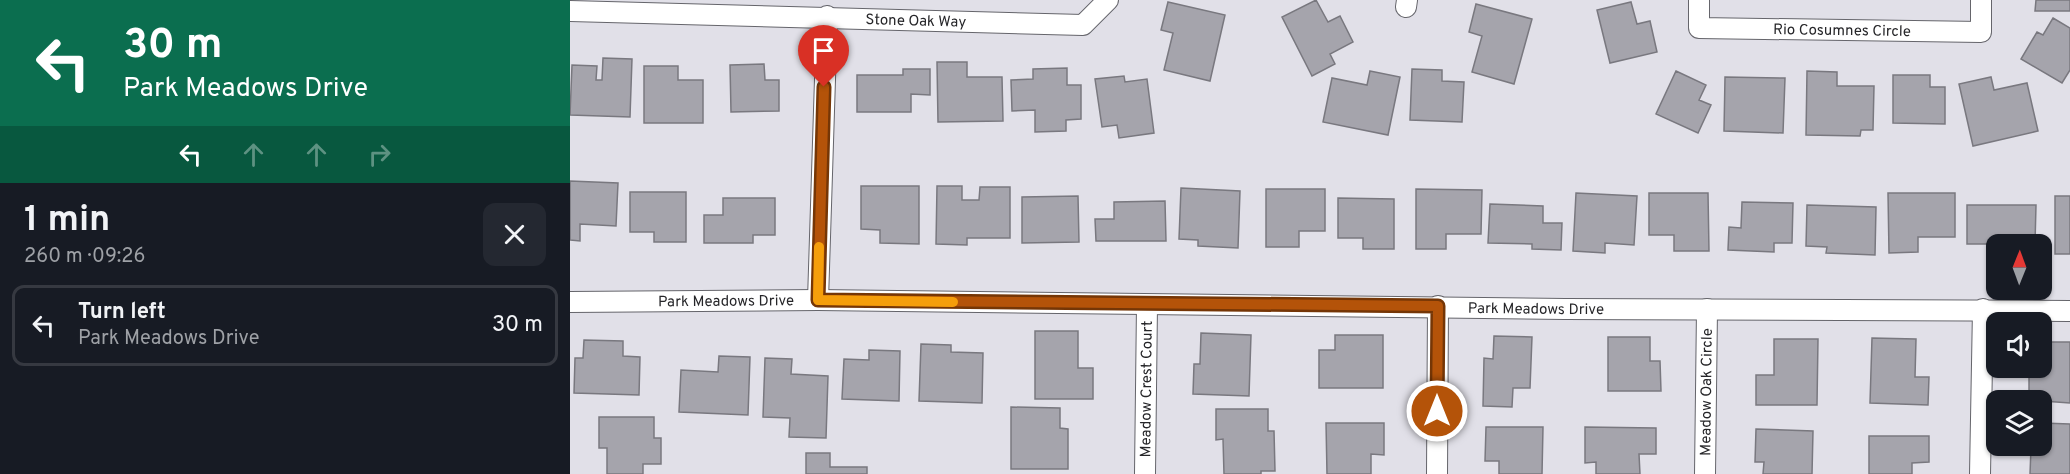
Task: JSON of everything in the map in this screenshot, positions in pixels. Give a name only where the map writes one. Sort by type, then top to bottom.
[{"type":"street","name":"Stone Oak Way","points":[[570,11],[826,16],[1083,25],[1108,0]]},
{"type":"street","name":"Rio Cosumnes Circle","points":[[1699,0],[1698,28],[1981,32],[1981,0]]},
{"type":"street","points":[[818,300],[826,16]]},
{"type":"street","name":"Park Meadows Drive","points":[[570,302],[818,300],[1147,305],[2070,311]]},
{"type":"street","name":"Meadow Crest Court","points":[[1145,473],[1147,305]]},
{"type":"street","points":[[1437,474],[1438,306]]},
{"type":"street","name":"Meadow Oak Circle","points":[[1705,474],[1707,309]]},
{"type":"street","points":[[1980,474],[1983,309]]},
{"type":"building","points":[[1316,0],[1328,22],[1340,16],[1353,42],[1330,54],[1335,64],[1312,76],[1282,17]]},
{"type":"building","points":[[2036,0],[2070,0],[2070,11],[2035,11]]},
{"type":"building","points":[[1168,2],[1225,15],[1210,81],[1164,70],[1173,33],[1161,30]]},
{"type":"building","points":[[1631,2],[1637,24],[1650,21],[1657,52],[1610,63],[1597,10]]},
{"type":"building","points":[[1476,4],[1532,19],[1514,84],[1472,72],[1482,36],[1469,32]]},
{"type":"building","points":[[2053,18],[2070,28],[2070,70],[2062,83],[2021,59],[2037,32],[2043,35]]},
{"type":"building","points":[[603,58],[632,59],[630,117],[570,115],[572,65],[597,66],[596,80],[602,80]]},
{"type":"building","points":[[937,62],[967,62],[967,77],[1002,77],[1003,121],[938,122]]},
{"type":"building","points":[[764,64],[765,80],[779,80],[779,111],[731,112],[730,65]]},
{"type":"building","points":[[644,66],[678,66],[678,80],[703,80],[703,123],[644,123]]},
{"type":"building","points":[[1067,68],[1067,85],[1081,85],[1081,119],[1066,120],[1066,131],[1035,132],[1035,110],[1012,111],[1011,80],[1033,79],[1033,69]]},
{"type":"building","points":[[903,69],[930,69],[930,95],[911,94],[911,112],[857,112],[857,75],[903,75]]},
{"type":"building","points":[[1412,69],[1442,70],[1442,81],[1464,82],[1462,122],[1410,120]]},
{"type":"building","points":[[1370,71],[1400,77],[1388,135],[1323,122],[1332,78],[1367,85]]},
{"type":"building","points":[[1676,71],[1706,85],[1699,100],[1711,105],[1698,133],[1656,114]]},
{"type":"building","points":[[1807,71],[1837,72],[1837,86],[1874,86],[1873,130],[1861,130],[1860,136],[1806,135]]},
{"type":"building","points":[[1893,75],[1930,75],[1930,87],[1945,87],[1945,124],[1893,123]]},
{"type":"building","points":[[1124,76],[1125,82],[1147,79],[1154,133],[1119,138],[1117,125],[1102,127],[1095,79]]},
{"type":"building","points":[[1725,77],[1785,78],[1783,133],[1724,131]]},
{"type":"building","points":[[1991,77],[1994,90],[2027,83],[2038,131],[1973,146],[1959,84]]},
{"type":"building","points":[[570,181],[618,183],[616,226],[580,224],[580,241],[570,240]]},
{"type":"building","points":[[861,186],[919,186],[919,244],[880,243],[880,230],[861,229]]},
{"type":"building","points":[[937,186],[962,186],[962,200],[979,200],[980,187],[1010,187],[1010,238],[967,238],[967,245],[936,244]]},
{"type":"building","points":[[1181,188],[1240,191],[1238,248],[1198,246],[1198,240],[1179,239]]},
{"type":"building","points":[[1266,189],[1325,189],[1325,231],[1299,231],[1299,247],[1266,247]]},
{"type":"building","points":[[1416,189],[1482,190],[1481,234],[1446,234],[1446,249],[1416,249]]},
{"type":"building","points":[[630,192],[686,192],[686,242],[654,242],[654,232],[630,232]]},
{"type":"building","points":[[1576,193],[1637,196],[1634,245],[1605,243],[1605,253],[1573,251]]},
{"type":"building","points":[[1649,193],[1708,193],[1709,251],[1674,251],[1674,235],[1649,235]]},
{"type":"building","points":[[1888,193],[1955,193],[1955,237],[1918,237],[1918,252],[1889,253]]},
{"type":"building","points":[[1078,196],[1079,242],[1022,243],[1022,197]]},
{"type":"building","points":[[2055,196],[2070,196],[2070,254],[2055,254]]},
{"type":"building","points":[[723,198],[775,198],[775,235],[753,235],[753,243],[704,243],[704,215],[723,215]]},
{"type":"building","points":[[1338,198],[1394,199],[1394,249],[1363,249],[1363,238],[1338,238]]},
{"type":"building","points":[[1165,201],[1166,241],[1096,241],[1095,219],[1114,219],[1114,202]]},
{"type":"building","points":[[1742,202],[1793,203],[1792,243],[1774,243],[1774,252],[1728,250],[1729,227],[1741,228]]},
{"type":"building","points":[[1490,204],[1543,206],[1543,223],[1562,223],[1561,250],[1532,249],[1532,244],[1488,243]]},
{"type":"building","points":[[1807,205],[1876,207],[1875,255],[1826,253],[1827,247],[1806,246]]},
{"type":"building","points":[[1967,205],[2036,205],[2035,234],[1986,234],[1986,244],[1967,244]]},
{"type":"building","points":[[1035,331],[1078,331],[1078,368],[1093,368],[1093,399],[1035,399]]},
{"type":"building","points":[[1201,333],[1251,335],[1249,396],[1193,394],[1194,364],[1200,364]]},
{"type":"building","points":[[1335,335],[1383,335],[1383,388],[1319,388],[1319,350],[1335,350]]},
{"type":"building","points":[[1494,336],[1532,337],[1530,388],[1513,388],[1512,407],[1483,406],[1484,358],[1493,359]]},
{"type":"building","points":[[1608,337],[1650,337],[1650,361],[1660,361],[1661,391],[1608,391]]},
{"type":"building","points":[[1872,338],[1916,339],[1915,377],[1929,377],[1928,405],[1870,403]]},
{"type":"building","points":[[1774,339],[1818,339],[1817,405],[1756,405],[1756,375],[1774,375]]},
{"type":"building","points":[[584,340],[623,341],[623,356],[640,357],[639,395],[574,393],[575,358],[583,358]]},
{"type":"building","points":[[2052,342],[2070,342],[2070,403],[2052,402],[2052,390],[2029,390],[2029,378],[2052,378]]},
{"type":"building","points":[[921,344],[951,345],[951,352],[983,353],[982,403],[919,401]]},
{"type":"building","points":[[869,350],[900,351],[899,401],[842,399],[844,359],[869,360]]},
{"type":"building","points":[[719,356],[750,357],[748,415],[679,412],[681,370],[718,372]]},
{"type":"building","points":[[765,358],[792,359],[791,374],[828,376],[826,438],[789,437],[790,418],[763,417]]},
{"type":"building","points":[[1011,407],[1060,408],[1060,428],[1068,429],[1068,469],[1011,469]]},
{"type":"building","points":[[1216,409],[1268,409],[1268,431],[1274,431],[1275,471],[1261,471],[1261,474],[1224,474],[1223,439],[1216,440]]},
{"type":"building","points":[[599,417],[654,417],[654,438],[661,438],[661,464],[643,464],[643,474],[607,474],[607,448],[599,448]]},
{"type":"building","points":[[1326,423],[1384,423],[1384,455],[1371,454],[1371,474],[1327,474]]},
{"type":"building","points":[[2052,423],[2070,424],[2070,474],[2030,474],[2031,456],[2052,456]]},
{"type":"building","points":[[1486,427],[1543,427],[1542,474],[1499,474],[1499,461],[1485,461]]},
{"type":"building","points":[[1585,427],[1656,428],[1656,454],[1639,454],[1640,474],[1596,474],[1596,462],[1585,463]]},
{"type":"building","points":[[1756,429],[1813,431],[1812,474],[1763,474],[1764,462],[1755,462]]},
{"type":"building","points":[[1869,436],[1929,436],[1929,462],[1912,463],[1912,474],[1869,474]]},
{"type":"building","points":[[806,453],[830,453],[830,467],[867,467],[867,474],[806,474]]},
{"type":"slow traffic","points":[[819,247],[818,300],[953,302]]},
{"type":"route","points":[[824,87],[818,300],[1147,305],[1438,306],[1437,411]]}]
